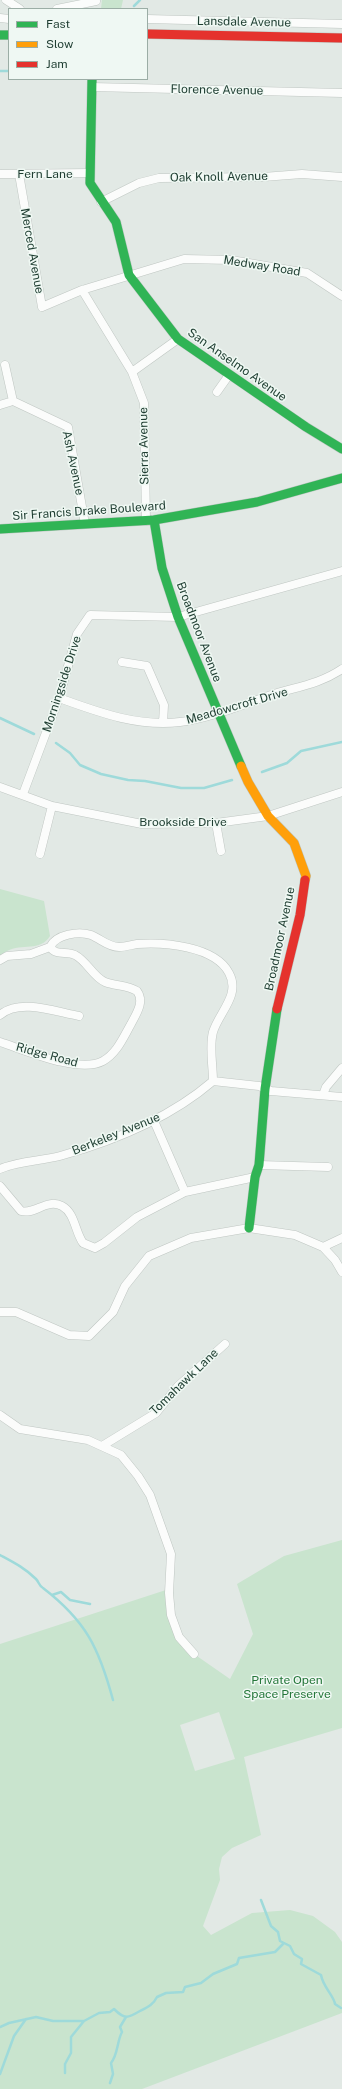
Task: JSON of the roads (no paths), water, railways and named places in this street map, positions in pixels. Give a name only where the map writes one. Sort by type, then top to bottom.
[{"type":"street","points":[[6,0],[18,8]]},
{"type":"street","points":[[63,8],[95,3]]},
{"type":"street","name":"Lansdale Avenue","points":[[148,19],[242,23],[342,24]]},
{"type":"street","points":[[148,34],[342,38]]},
{"type":"street","name":"Florence Avenue","points":[[92,83],[342,93]]},
{"type":"street","name":"San Anselmo Avenue","points":[[92,83],[90,183],[100,202],[116,222],[129,275],[178,339],[306,427],[342,449]]},
{"type":"street","name":"Fern Lane","points":[[0,174],[89,174]]},
{"type":"street","name":"Merced Avenue","points":[[19,174],[42,307],[82,290],[129,275]]},
{"type":"street","name":"Oak Knoll Avenue","points":[[100,202],[139,183],[159,178],[263,177],[302,174],[342,177]]},
{"type":"street","name":"Medway Road","points":[[129,275],[184,259],[231,260],[308,273],[342,296]]},
{"type":"street","name":"Sierra Avenue","points":[[82,290],[132,372],[144,403],[150,520]]},
{"type":"street","points":[[132,372],[178,339]]},
{"type":"street","points":[[0,405],[13,401],[4,365]]},
{"type":"street","points":[[217,392],[229,375]]},
{"type":"street","name":"Ash Avenue","points":[[13,401],[68,427],[85,524]]},
{"type":"street","name":"Sir Francis Drake Boulevard","points":[[0,529],[150,520],[258,502],[342,478]]},
{"type":"street","name":"Broadmoor Avenue","points":[[150,520],[162,568],[178,617],[248,782],[268,816],[294,843],[306,876],[300,915],[276,1014],[265,1088],[259,1164],[255,1177],[249,1228]]},
{"type":"street","name":"Morningside Drive","points":[[23,794],[59,698],[77,634],[90,615],[178,617],[342,571]]},
{"type":"street","points":[[122,662],[147,666],[164,705],[162,723]]},
{"type":"street","name":"Meadowcroft Drive","points":[[59,698],[116,717],[140,722],[162,723],[200,718],[316,683],[342,669]]},
{"type":"street","name":"Brookside Drive","points":[[0,788],[23,794],[52,806],[142,824],[216,824],[268,816],[342,792]]},
{"type":"street","points":[[40,854],[52,806]]},
{"type":"street","points":[[216,824],[221,851]]},
{"type":"street","points":[[0,960],[7,956],[31,954],[50,947],[56,939],[80,934],[91,935],[111,946],[157,944],[198,950],[221,962],[231,978],[232,993],[230,1001],[213,1031],[213,1081],[265,1088],[271,1091],[342,1097]]},
{"type":"street","name":"Ridge Road","points":[[0,1042],[71,1064],[95,1064],[103,1061],[116,1050],[135,1016],[141,1000],[137,991],[129,986],[104,981],[86,963],[76,956],[56,952],[50,947]]},
{"type":"street","points":[[0,1016],[7,1010],[18,1007],[79,1016]]},
{"type":"street","points":[[323,1095],[326,1087],[342,1068]]},
{"type":"street","name":"Berkeley Avenue","points":[[0,1169],[71,1153],[154,1121],[199,1093],[213,1081]]},
{"type":"street","points":[[154,1121],[185,1192]]},
{"type":"street","points":[[259,1164],[328,1167]]},
{"type":"street","points":[[0,1186],[21,1211],[31,1211],[50,1203],[60,1205],[70,1216],[83,1243],[95,1248],[104,1243],[137,1217],[185,1192],[255,1177]]},
{"type":"street","points":[[0,1312],[16,1312],[69,1335],[89,1336],[113,1312],[126,1286],[149,1256],[191,1238],[249,1228],[295,1235],[323,1247],[335,1260],[342,1272]]},
{"type":"street","points":[[323,1247],[342,1238]]},
{"type":"street","name":"Tomahawk Lane","points":[[102,1446],[156,1412],[178,1386],[225,1344]]},
{"type":"street","points":[[0,1415],[20,1429],[88,1440],[122,1455],[150,1495],[171,1554],[169,1593],[171,1615],[179,1637],[194,1654]]},
{"type":"waterway","points":[[134,6],[140,0]]},
{"type":"waterway","points":[[0,71],[8,71]]},
{"type":"waterway","points":[[0,718],[34,734]]},
{"type":"waterway","points":[[262,772],[287,763],[301,751],[342,742]]},
{"type":"waterway","points":[[56,743],[70,753],[80,765],[101,774],[128,780],[145,781],[181,788],[204,788],[232,780]]},
{"type":"waterway","points":[[0,1555],[32,1575],[41,1586],[58,1600],[80,1624],[96,1650],[113,1700]]},
{"type":"waterway","points":[[52,1595],[61,1592],[70,1600],[90,1604]]},
{"type":"waterway","points":[[261,1900],[271,1926],[278,1932],[280,1941],[290,1946],[294,1954],[302,1959],[301,1964],[321,1975],[335,2004],[341,2008]]},
{"type":"waterway","points":[[0,2027],[9,2023],[36,2017],[53,2021],[84,2021],[99,2013],[110,2012],[114,2009],[121,2015],[127,2017],[150,2006],[157,1997],[166,1993],[183,1992],[185,1987],[201,1983],[213,1974],[237,1964],[239,1958],[275,1952],[283,1944]]},
{"type":"waterway","points":[[110,2083],[113,2074],[111,2063],[115,2056],[122,2032],[120,2027],[126,2017]]},
{"type":"waterway","points":[[0,2074],[14,2036],[26,2019]]},
{"type":"waterway","points":[[65,2073],[65,2064],[71,2053],[71,2037],[84,2021]]},
{"type":"park label","name":"Private Open Space Preserve","points":[[287,1687]]}]
